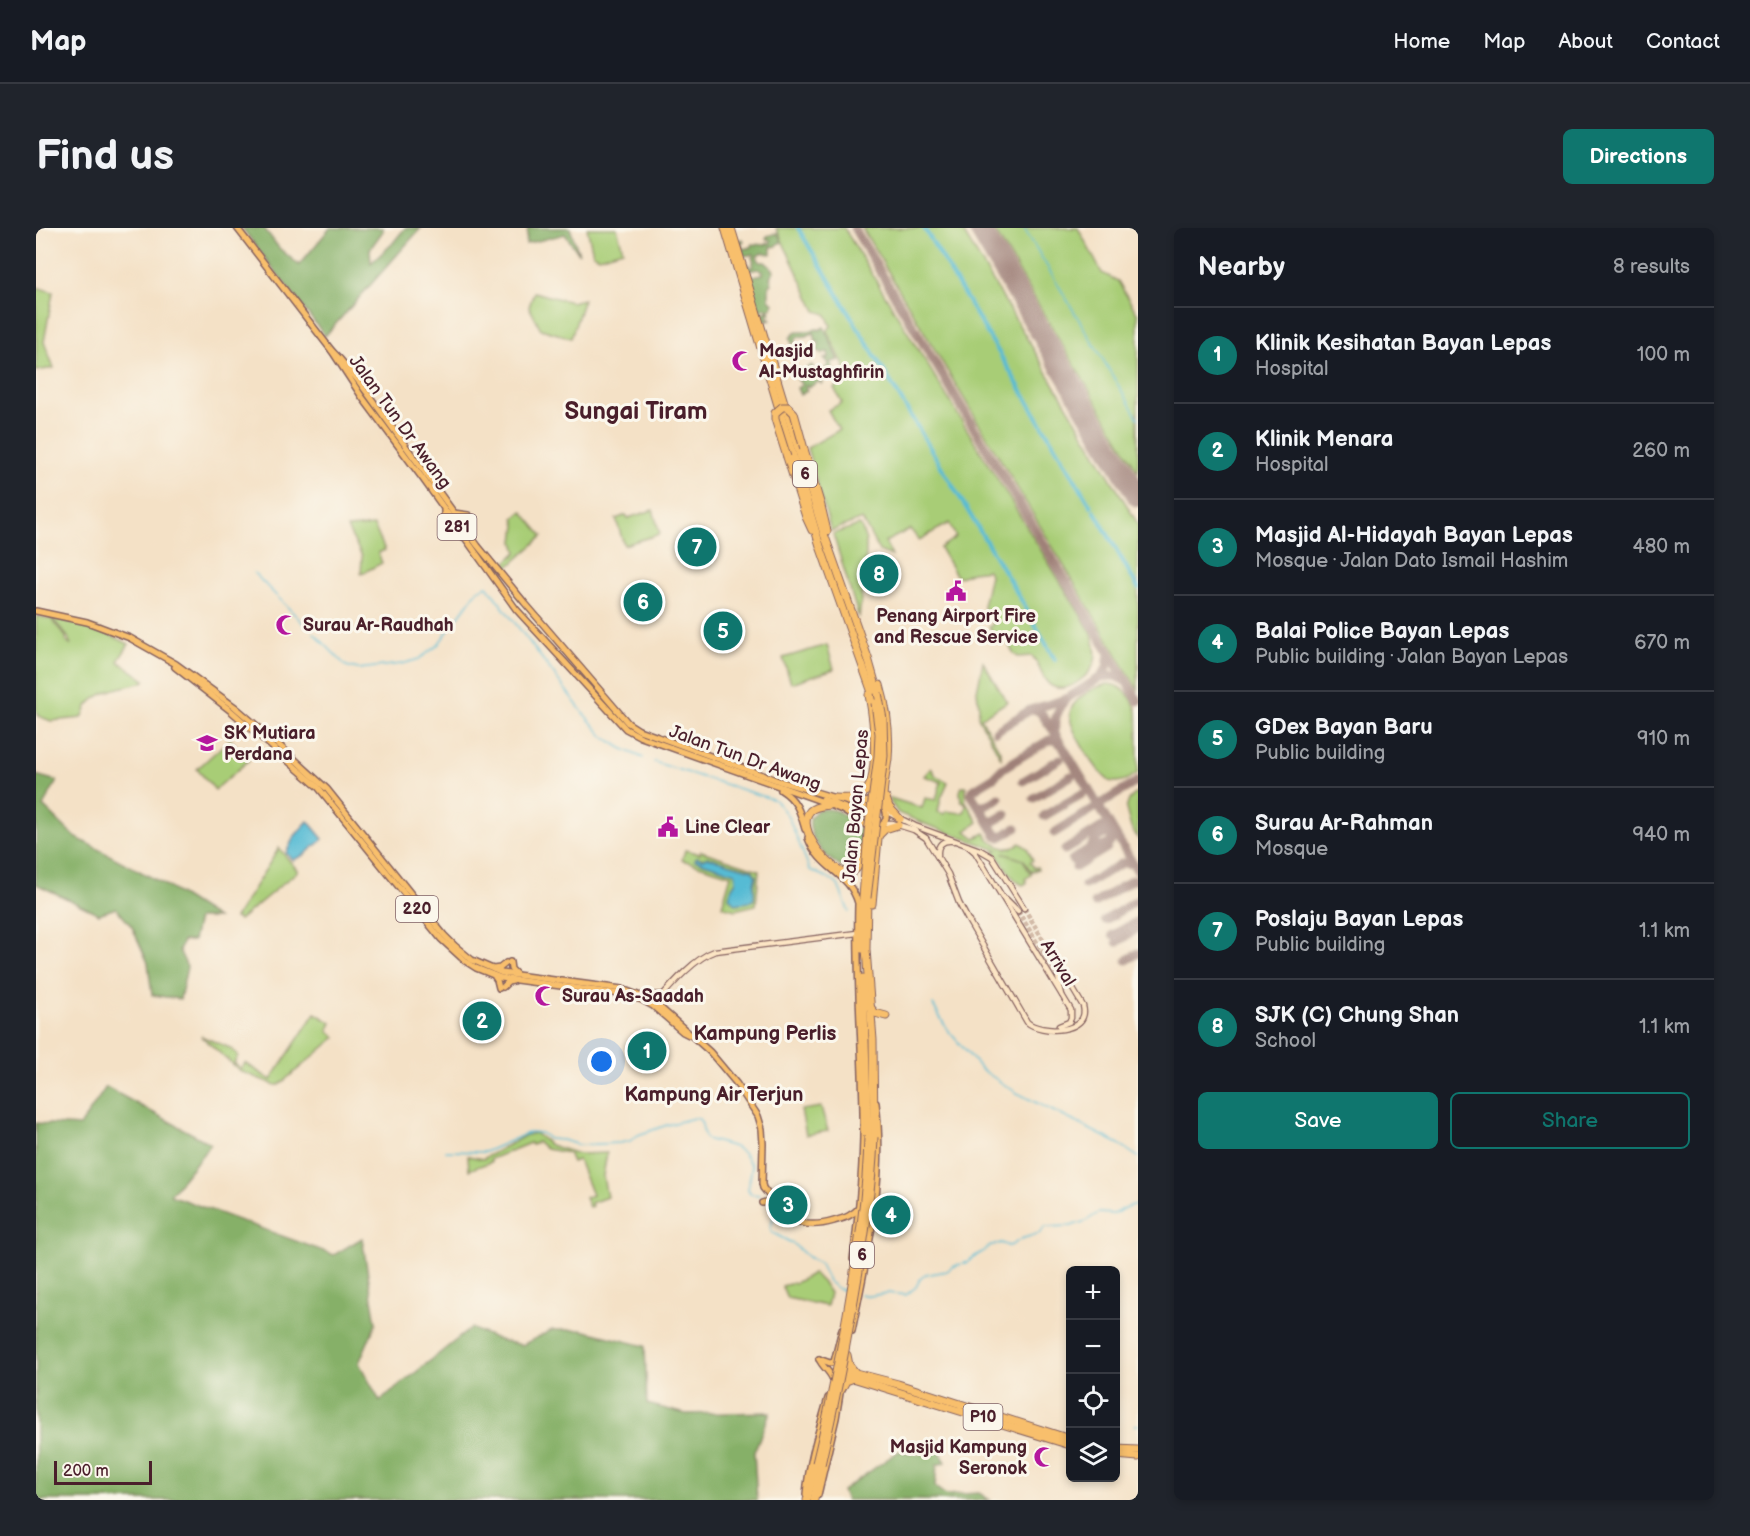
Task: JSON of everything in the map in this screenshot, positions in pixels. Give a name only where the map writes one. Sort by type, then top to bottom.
[{"type":"highway","name":"Jalan Bayan Lepas","points":[[725,228],[820,546],[875,701],[879,744],[868,832],[862,945],[870,1087],[873,1101],[859,1242],[840,1372]]},
{"type":"highway","name":"Jalan Bayan Lepas","points":[[730,228],[824,534],[868,658],[883,719],[884,756],[865,898],[866,949],[872,1024],[870,1087]]},
{"type":"highway","points":[[820,546],[806,517],[776,419],[775,413],[782,407],[793,410],[821,506],[831,551]]},
{"type":"highway","points":[[868,658],[879,681],[885,705],[888,743],[885,809]]},
{"type":"highway","points":[[834,798],[858,797],[866,792],[870,784],[875,734],[873,711],[863,666]]},
{"type":"highway","points":[[878,838],[885,829],[899,822],[887,804],[885,781]]},
{"type":"highway","points":[[829,805],[811,811],[807,815],[807,824],[818,850],[830,864],[845,873],[853,872],[863,853],[868,832]]},
{"type":"highway","points":[[869,988],[872,902],[878,838],[882,825]]},
{"type":"highway","points":[[870,1007],[875,1013],[886,1016],[872,1024]]},
{"type":"highway","points":[[863,1129],[870,1087]]},
{"type":"highway","points":[[841,1389],[846,1381],[855,1375],[849,1365],[847,1355]]},
{"type":"highway","name":"P10","points":[[840,1372],[889,1381],[1066,1437]]},
{"type":"highway","name":"6","points":[[806,1500],[818,1464],[840,1372]]},
{"type":"highway","name":"P10","points":[[855,1375],[1066,1443]]},
{"type":"highway","points":[[1120,1449],[1138,1450]]},
{"type":"highway","points":[[1120,1455],[1138,1457]]},
{"type":"highway","name":"6","points":[[815,1500],[818,1464]]},
{"type":"main road","name":"Jalan Tun Dr Awang","points":[[237,228],[332,351],[362,397],[444,508],[624,720],[635,728],[779,780],[855,804],[872,800],[879,801],[885,809]]},
{"type":"main road","name":"Jalan Tun Dr Awang","points":[[332,351],[360,383],[454,513],[516,609],[629,731],[766,783],[818,800],[850,815],[874,830],[882,825]]},
{"type":"main road","points":[[444,508],[444,531],[467,536],[470,517],[454,513]]},
{"type":"main road","points":[[516,609],[522,610],[524,603]]},
{"type":"main road","name":"220","points":[[36,611],[105,627],[173,663],[318,787],[441,939],[465,961],[491,972],[516,978],[616,993],[620,999],[626,996],[654,1005]]},
{"type":"main road","points":[[529,624],[530,618],[537,618]]},
{"type":"main road","points":[[766,783],[790,795],[801,813],[813,850],[848,884],[858,903],[863,1129],[859,1208],[843,1326],[838,1410],[815,1500]]},
{"type":"main road","points":[[818,800],[825,800],[863,815],[867,813],[868,808],[861,804]]},
{"type":"main road","points":[[882,825],[885,809]]},
{"type":"main road","points":[[508,962],[516,978],[501,988],[491,972],[508,962]]},
{"type":"main road","name":"220","points":[[516,978],[609,987],[638,995],[654,1005],[683,1032],[691,1036],[723,1066],[758,1116],[763,1139],[762,1184],[772,1200]]},
{"type":"main road","points":[[638,995],[663,995]]},
{"type":"main road","name":"Jalan Bayan Lepas","points":[[840,1372],[847,1355],[873,1220],[879,1125],[870,1087]]},
{"type":"main road","points":[[762,1203],[772,1200],[785,1214],[804,1224],[823,1224],[849,1217],[859,1208]]},
{"type":"main road","points":[[849,1217],[857,1226]]},
{"type":"main road","points":[[853,1257],[860,1261],[866,1259]]},
{"type":"main road","points":[[852,1264],[857,1262],[864,1266]]},
{"type":"main road","points":[[833,1380],[830,1371],[819,1359],[834,1362],[843,1326]]},
{"type":"main road","points":[[806,1500],[812,1456],[824,1410],[833,1380],[840,1372]]},
{"type":"main road","points":[[824,1410],[831,1404],[838,1410]]},
{"type":"street","points":[[885,809],[899,822],[926,838],[951,880],[958,903],[1027,1022],[1036,1028],[1067,1028],[1078,1024],[1082,1020],[1084,1011],[1080,1000],[1061,976],[1062,996]]},
{"type":"street","points":[[882,825],[888,822],[899,822],[976,850]]},
{"type":"street","points":[[938,857],[938,847],[944,842],[960,843]]},
{"type":"street","name":"Arrival","points":[[976,850],[986,852],[996,861],[1021,909],[1001,895]]},
{"type":"street","name":"Arrival","points":[[976,850],[1071,1010],[1069,1022],[1054,1028]]},
{"type":"street","points":[[654,1005],[706,954],[857,933]]},
{"type":"green space","points":[[242,228],[264,228],[279,248],[299,265],[330,228],[383,228],[370,249],[371,263],[392,244],[405,228],[421,228],[325,336]]},
{"type":"green space","points":[[528,228],[570,228],[579,254],[565,234],[526,244]]},
{"type":"green space","points":[[587,228],[617,228],[623,250],[599,257],[593,254]]},
{"type":"green space","points":[[776,228],[844,228],[1091,632],[1095,646],[1095,661],[1089,672],[1079,682],[1066,687],[1054,687],[1044,678],[1032,656],[1018,657],[1006,640],[1000,644],[989,627],[993,624],[983,606],[990,575],[988,570],[972,572],[960,577],[956,575],[940,548],[956,537],[949,523],[919,540],[910,529],[885,542],[892,556],[879,551],[862,519],[831,531],[807,448],[839,430],[828,410],[842,403],[834,388],[850,378],[827,331],[831,326],[826,314],[816,311]]},
{"type":"green space","points":[[862,228],[961,228],[1138,524],[1138,690]]},
{"type":"green space","points":[[993,228],[1078,228],[1102,273],[1118,281],[1138,315],[1138,472]]},
{"type":"green space","points":[[778,234],[782,242],[771,247],[771,254],[762,253],[757,256],[760,262],[765,262],[774,271],[770,277],[772,284],[769,285],[769,299],[773,303],[772,307],[767,310],[763,308],[762,311],[763,313],[769,311],[770,314],[767,315],[771,320],[763,322],[749,277],[763,274],[763,272],[758,269],[748,271],[746,262],[750,268],[753,266],[754,254],[744,256],[739,240],[744,241],[741,243],[743,249],[752,247],[752,244],[770,244],[771,240],[766,239],[767,236]]},
{"type":"green space","points":[[36,287],[53,292],[44,342],[54,368],[36,371]]},
{"type":"green space","points":[[534,292],[571,302],[584,299],[571,338],[541,329],[529,307]]},
{"type":"green space","points":[[824,327],[839,360],[831,362],[833,368],[823,373],[824,376],[821,378],[823,383],[821,384],[820,381],[809,387],[805,386],[807,391],[800,395],[797,388],[802,385],[797,379],[804,375],[802,371],[812,365],[814,370],[817,369],[822,374],[829,363],[824,359],[829,358],[828,352],[808,353],[808,349],[819,346],[814,332],[797,337],[795,343],[792,344],[790,338],[796,332],[819,330]]},
{"type":"green space","points":[[653,510],[660,534],[624,545],[616,519],[626,515],[628,518]]},
{"type":"green space","points":[[522,511],[543,536],[505,570],[502,566],[517,552],[514,542],[516,525],[514,518]]},
{"type":"green space","points":[[859,525],[866,541],[866,555],[859,618],[833,534]]},
{"type":"green space","points":[[374,526],[385,550],[378,553],[382,563],[361,574],[362,556],[347,528]]},
{"type":"green space","points":[[36,616],[51,619],[71,646],[68,637],[52,618],[98,629],[129,644],[118,661],[145,680],[99,696],[88,705],[82,718],[51,721],[38,716],[36,710]]},
{"type":"green space","points":[[827,645],[834,669],[791,683],[783,658]]},
{"type":"green space","points":[[983,662],[1007,702],[981,718],[1001,753],[1001,758],[978,717],[977,691]]},
{"type":"green space","points":[[1108,684],[1127,693],[1137,711],[1138,773],[1117,782],[1109,781],[1091,760],[1079,741],[1070,716],[1074,705],[1083,695]]},
{"type":"green space","points":[[230,739],[249,760],[215,790],[197,769]]},
{"type":"green space","points":[[931,768],[936,776],[948,782],[938,812],[945,814],[946,811],[961,813],[965,811],[966,804],[961,800],[960,792],[962,786],[966,786],[965,800],[978,822],[966,831],[975,838],[985,833],[991,841],[1001,847],[1011,848],[1020,843],[1027,848],[1033,860],[1030,862],[1034,868],[1038,869],[1031,872],[1024,860],[1003,853],[1023,860],[1031,875],[1025,879],[1027,883],[1023,885],[1018,883],[994,853],[997,850],[898,813],[889,800],[890,798],[922,808],[925,798],[936,800],[941,782],[924,776]]},
{"type":"green space","points":[[36,775],[57,781],[43,806],[75,837],[162,883],[217,918],[198,918],[193,941],[183,941],[179,950],[187,967],[180,999],[152,995],[148,963],[132,927],[116,908],[99,914],[36,884]]},
{"type":"green space","points":[[1138,791],[1138,839],[1131,828],[1126,809],[1129,800]]},
{"type":"green space","points":[[817,810],[838,811],[865,833],[853,869],[848,871],[834,862],[821,850],[812,835],[810,818]]},
{"type":"green space","points":[[279,848],[298,871],[239,920],[235,918]]},
{"type":"green space","points":[[685,850],[700,854],[701,851],[759,870],[756,905],[735,910],[722,906],[731,875],[682,860]]},
{"type":"green space","points":[[315,1013],[332,1023],[328,1031],[336,1037],[279,1085],[240,1071],[201,1036],[230,1048],[238,1056],[234,1063],[241,1069],[245,1063],[271,1080]]},
{"type":"green space","points":[[106,1087],[211,1144],[170,1195],[334,1255],[362,1238],[376,1323],[359,1363],[380,1401],[471,1328],[499,1340],[522,1345],[552,1330],[582,1330],[645,1346],[647,1404],[686,1414],[770,1412],[754,1452],[757,1500],[36,1500],[36,1123],[80,1126]]},
{"type":"green space","points":[[821,1107],[828,1131],[806,1135],[801,1110]]},
{"type":"green space","points":[[535,1133],[550,1145],[579,1154],[607,1153],[603,1176],[607,1197],[591,1203],[592,1206],[589,1207],[585,1198],[592,1195],[578,1160],[572,1162],[568,1153],[546,1149],[538,1142],[532,1145],[530,1143],[469,1170],[468,1156],[483,1159],[526,1135]]},
{"type":"green space","points":[[813,1273],[830,1293],[827,1306],[787,1298],[782,1286],[797,1282]]},
{"type":"green space","points":[[937,1447],[946,1462],[937,1465],[935,1487],[946,1495],[979,1493],[990,1500],[846,1500],[842,1491],[899,1451],[920,1454]]},
{"type":"water","points":[[308,821],[323,839],[304,855],[293,860],[286,853],[294,837]]},
{"type":"water","points":[[696,857],[703,859],[708,857],[752,870],[756,876],[754,899],[735,904],[729,897],[736,881],[735,873],[695,860]]},
{"type":"waterway","points":[[798,228],[1055,660]]},
{"type":"waterway","points":[[924,228],[1091,506]]},
{"type":"waterway","points":[[1024,228],[1138,418]]},
{"type":"waterway","points":[[1094,510],[1138,588]]},
{"type":"waterway","points":[[254,573],[307,627]]},
{"type":"waterway","points":[[314,633],[346,666],[358,669],[402,664],[419,659],[437,646],[478,590],[487,586],[604,737],[643,758]]},
{"type":"waterway","points":[[654,762],[775,800],[788,816],[810,870],[838,885],[849,912]]},
{"type":"waterway","points":[[933,1005],[947,1029],[981,1069],[1017,1093],[1119,1144],[1138,1157]]},
{"type":"waterway","points":[[445,1151],[485,1152],[530,1132],[541,1133],[549,1139],[579,1145],[620,1143],[667,1125],[694,1118],[701,1121],[706,1139],[735,1147],[743,1153],[752,1166],[748,1189],[751,1194],[759,1195]]},
{"type":"waterway","points":[[770,1203],[775,1211],[771,1232],[792,1243],[820,1264],[828,1281],[838,1289],[847,1291]]},
{"type":"waterway","points":[[860,1294],[906,1295],[925,1275],[947,1271],[965,1263],[991,1246],[1001,1243],[1012,1245],[1021,1239],[1040,1233],[1045,1227],[1071,1226],[1086,1221],[1098,1213],[1114,1214],[1138,1204]]},
{"type":"taxiway","points":[[854,228],[1138,701]]},
{"type":"taxiway","points":[[973,228],[993,252]]},
{"type":"taxiway","points":[[1109,653],[1107,668],[1101,677],[1115,676],[1125,681]]},
{"type":"taxiway","points":[[996,731],[1030,710],[1066,699],[1101,677]]},
{"type":"taxiway","points":[[1055,732],[1057,714],[1066,699]]},
{"type":"taxiway","points":[[1034,709],[1040,712],[1053,730],[1138,872]]},
{"type":"taxiway","points":[[978,805],[971,794],[973,790],[994,777],[1003,768],[1049,740],[1061,744]]},
{"type":"taxiway","points":[[1023,781],[1060,759]]},
{"type":"taxiway","points":[[1034,798],[1071,776]]},
{"type":"taxiway","points":[[1054,833],[1138,781]]},
{"type":"taxiway","points":[[1044,816],[1082,794]]},
{"type":"taxiway","points":[[999,798],[986,806],[978,805],[989,821],[994,821],[1006,814]]},
{"type":"taxiway","points":[[987,820],[1000,837],[1016,828]]},
{"type":"taxiway","points":[[1065,850],[1102,827],[1111,827]]},
{"type":"taxiway","points":[[1072,860],[1088,850],[1107,845],[1115,834],[1100,836],[1091,848]]},
{"type":"taxiway","points":[[1076,867],[1107,848]]},
{"type":"taxiway","points":[[1085,885],[1122,863],[1133,864]]},
{"type":"taxiway","points":[[1095,903],[1132,880],[1138,880]]},
{"type":"taxiway","points":[[1105,920],[1138,900]]},
{"type":"taxiway","points":[[1113,935],[1138,921]]},
{"type":"taxiway","points":[[1117,942],[1138,928]]},
{"type":"taxiway","points":[[1127,960],[1138,953]]},
{"type":"runway","points":[[979,228],[1138,496]]},
{"type":"tunnel","points":[[1024,908],[1064,974]]},
{"type":"tunnel","points":[[1018,911],[1058,977]]},
{"type":"place","name":"Masjid Al-Mustaghfirin","points":[[742,361]]},
{"type":"place","name":"Poslaju Bayan Lepas","points":[[697,547]]},
{"type":"place","name":"SJK (C) Chung Shan","points":[[879,574]]},
{"type":"place","name":"Penang Airport Fire and Rescue Service","points":[[956,591]]},
{"type":"place","name":"Surau Ar-Rahman","points":[[643,602]]},
{"type":"place","name":"Surau Ar-Raudhah","points":[[286,625]]},
{"type":"place","name":"GDex Bayan Baru","points":[[723,631]]},
{"type":"place","name":"SK Mutiara Perdana","points":[[207,743]]},
{"type":"place","name":"Line Clear","points":[[668,827]]},
{"type":"place","name":"Surau As-Saadah","points":[[545,996]]},
{"type":"place","name":"Klinik Menara","points":[[482,1021]]},
{"type":"place","name":"Klinik Kesihatan Bayan Lepas","points":[[647,1051]]},
{"type":"place","name":"Masjid Al-Hidayah Bayan Lepas","points":[[788,1205]]},
{"type":"place","name":"Balai Police Bayan Lepas","points":[[891,1215]]},
{"type":"place","name":"Masjid Kampung Seronok","points":[[1044,1457]]},
{"type":"district","name":"Sungai Tiram","points":[[636,411]]},
{"type":"district","name":"Kampung Perlis","points":[[765,1034]]},
{"type":"district","name":"Kampung Air Terjun","points":[[714,1095]]}]
